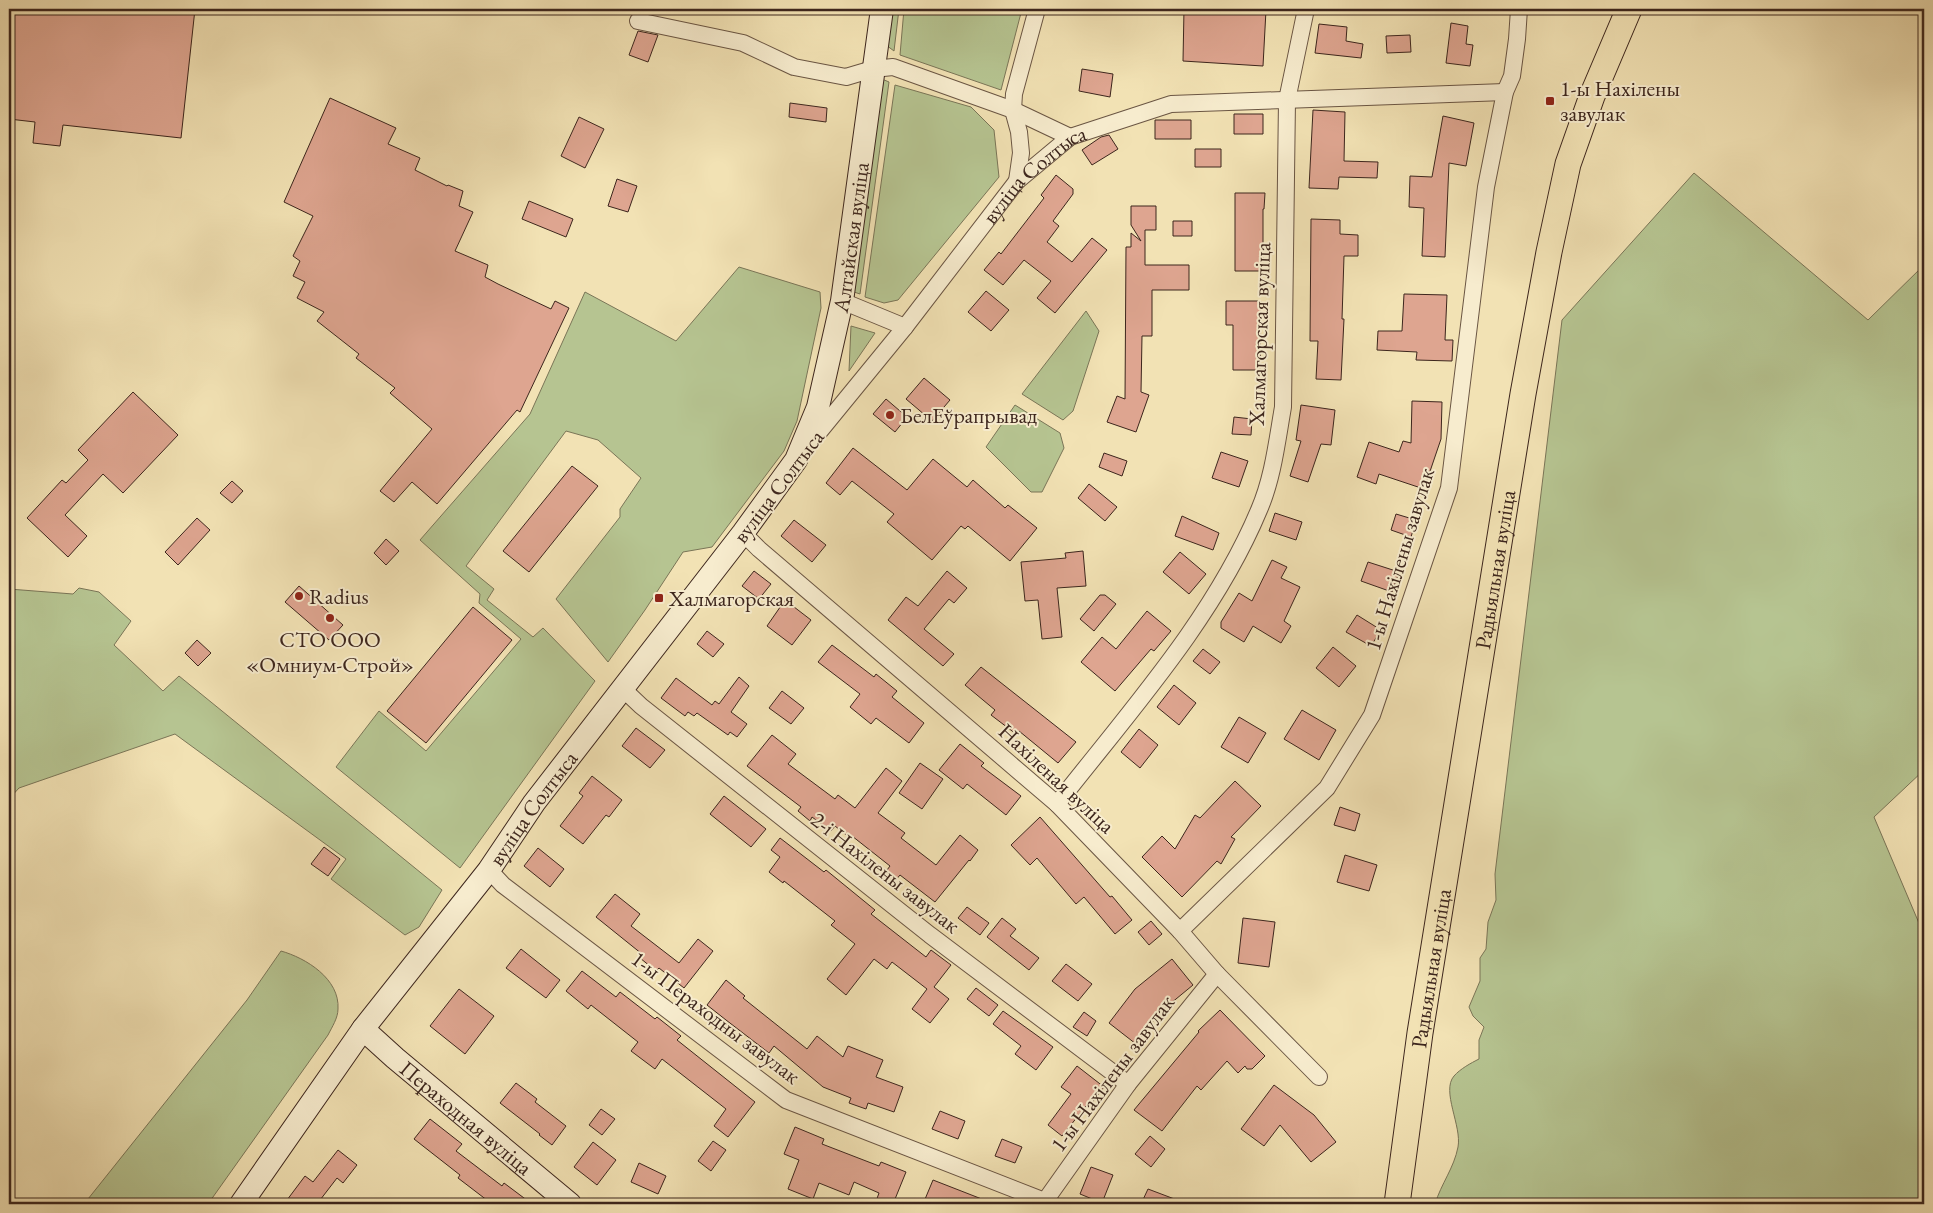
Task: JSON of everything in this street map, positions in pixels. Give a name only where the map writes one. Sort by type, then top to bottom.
[{"type":"main road","name":"Алтайская вуліца","points":[[796,460],[818,406],[842,301],[882,9]]},
{"type":"main road","name":"Радыяльная вуліца","points":[[1397,1204],[1404,1141],[1420,1034],[1516,432],[1549,252],[1568,164],[1592,96],[1629,9]]},
{"type":"main road","name":"вуліца Солтыса","points":[[241,1204],[363,1029],[489,870],[534,803],[743,533],[796,460]]},
{"type":"main road","name":"Пераходная вуліца","points":[[363,1029],[570,1204]]},
{"type":"main road","name":"Радыяльная вуліца","points":[[1383,1204],[1404,1141]]},
{"type":"street","points":[[1017,181],[1021,153],[1019,132],[1013,110],[1014,94],[1037,9]]},
{"type":"street","name":"Халмагорская вуліца","points":[[1057,804],[1179,648],[1234,563],[1260,509],[1274,456],[1283,407],[1286,100],[1306,9]]},
{"type":"street","name":"1-ы Нахілены завулак","points":[[1180,931],[1327,788],[1372,715],[1449,488],[1486,187],[1505,92],[1512,76],[1519,9]]},
{"type":"street","points":[[638,21],[743,43],[794,67],[846,78],[873,69],[893,67],[1013,110],[1070,137]]},
{"type":"street","name":"вуліца Солтыса","points":[[796,460],[905,326],[1017,181],[1070,137],[1170,104],[1505,92]]},
{"type":"street","points":[[842,301],[905,326]]},
{"type":"street","name":"Нахіленая вуліца","points":[[743,533],[759,549],[1057,804],[1180,931],[1217,974],[1319,1078]]},
{"type":"street","name":"2-і Нахілены завулак","points":[[622,688],[641,706],[930,935],[1128,1084]]},
{"type":"street","name":"1-ы Пераходны завулак","points":[[489,870],[503,885],[786,1100],[1048,1203]]},
{"type":"street","name":"1-ы Нахілены завулак","points":[[1048,1203],[1128,1084],[1217,974]]},
{"type":"green space","points":[[892,9],[899,9],[894,51],[886,45]]},
{"type":"green space","points":[[904,9],[1022,9],[1001,90],[900,55]]},
{"type":"green space","points":[[882,79],[889,82],[860,294],[854,292]]},
{"type":"green space","points":[[895,85],[971,107],[994,130],[999,177],[898,300],[884,303],[865,297]]},
{"type":"green space","points":[[1694,173],[1868,320],[1924,265],[1924,770],[1874,817],[1924,935],[1924,1204],[1435,1204],[1454,1162],[1458,1147],[1457,1129],[1451,1100],[1451,1082],[1459,1071],[1479,1059],[1479,1040],[1484,1027],[1473,1016],[1469,1007],[1480,981],[1480,958],[1486,949],[1488,922],[1496,900],[1495,874],[1562,320]]},
{"type":"green space","points":[[739,267],[820,292],[821,308],[797,421],[784,451],[712,547],[683,552],[608,662],[556,599],[620,517],[620,509],[641,478],[598,440],[566,431],[466,566],[494,589],[487,600],[533,637],[543,628],[595,681],[460,868],[336,767],[379,711],[426,751],[521,639],[479,603],[480,594],[420,540],[530,414],[585,292],[676,341]]},
{"type":"green space","points":[[1086,311],[1099,331],[1073,411],[1063,420],[1022,394]]},
{"type":"green space","points":[[851,326],[875,333],[849,371]]},
{"type":"green space","points":[[1015,405],[1060,433],[1064,448],[1042,492],[1031,492],[986,447]]},
{"type":"green space","points":[[79,588],[99,592],[131,621],[114,645],[163,691],[179,676],[442,890],[419,927],[405,935],[331,879],[346,859],[175,734],[19,788],[9,799],[9,589],[73,594]]},
{"type":"green space","points":[[281,951],[291,954],[311,965],[327,979],[337,998],[337,1016],[328,1035],[208,1204],[84,1204],[247,1000]]},
{"type":"building","points":[[9,9],[195,9],[181,138],[63,125],[60,146],[33,143],[35,122],[9,119]]},
{"type":"building","points":[[1184,9],[1266,10],[1263,66],[1183,61]]},
{"type":"building","points":[[1451,23],[1468,26],[1466,44],[1473,45],[1470,66],[1446,63]]},
{"type":"building","points":[[1319,24],[1347,27],[1346,41],[1363,44],[1361,58],[1315,53]]},
{"type":"building","points":[[638,31],[658,35],[648,62],[629,55]]},
{"type":"building","points":[[1410,35],[1411,52],[1387,53],[1386,36]]},
{"type":"building","points":[[1082,69],[1113,74],[1110,97],[1079,91]]},
{"type":"building","points":[[330,98],[396,128],[388,144],[420,158],[415,170],[447,186],[463,191],[459,206],[473,212],[455,251],[488,265],[485,277],[498,284],[551,309],[555,301],[569,308],[520,412],[517,410],[437,504],[412,482],[394,502],[380,491],[432,429],[390,393],[395,388],[356,358],[359,354],[317,321],[324,312],[297,298],[305,282],[293,276],[300,261],[293,256],[313,216],[284,202]]},
{"type":"building","points":[[790,103],[827,108],[826,122],[789,117]]},
{"type":"building","points":[[1313,110],[1345,112],[1344,161],[1378,162],[1377,178],[1339,177],[1338,189],[1309,188]]},
{"type":"building","points":[[1234,114],[1263,114],[1263,134],[1234,134]]},
{"type":"building","points":[[1443,116],[1474,123],[1466,166],[1449,163],[1445,257],[1422,256],[1424,208],[1409,207],[1410,176],[1432,177]]},
{"type":"building","points":[[579,117],[604,129],[585,168],[561,156]]},
{"type":"building","points":[[1155,120],[1191,120],[1191,139],[1155,139]]},
{"type":"building","points":[[1109,135],[1118,149],[1092,165],[1082,150],[1101,137]]},
{"type":"building","points":[[1195,149],[1221,149],[1221,167],[1195,167]]},
{"type":"building","points":[[1056,175],[1073,189],[1073,194],[1053,221],[1059,226],[1047,242],[1072,262],[1092,238],[1107,250],[1055,313],[1037,298],[1051,281],[1024,260],[1003,285],[984,270],[999,252],[1001,254],[1044,198],[1041,195]]},
{"type":"building","points":[[617,179],[637,186],[628,212],[608,206]]},
{"type":"building","points":[[1235,193],[1265,193],[1263,209],[1263,271],[1235,271]]},
{"type":"building","points":[[529,201],[573,219],[566,237],[522,219]]},
{"type":"building","points":[[1131,206],[1156,206],[1156,230],[1145,230],[1145,265],[1189,265],[1189,290],[1152,290],[1152,336],[1142,336],[1141,392],[1149,395],[1136,432],[1107,422],[1117,396],[1125,399],[1126,247],[1131,247],[1131,233],[1141,241],[1131,225]]},
{"type":"building","points":[[1311,219],[1340,220],[1340,234],[1358,235],[1358,256],[1344,256],[1342,319],[1344,319],[1341,380],[1316,379],[1318,341],[1310,341]]},
{"type":"building","points":[[1173,221],[1192,221],[1192,236],[1173,236]]},
{"type":"building","points":[[986,291],[1009,310],[991,331],[968,312]]},
{"type":"building","points":[[1404,294],[1447,295],[1445,340],[1453,340],[1452,361],[1416,360],[1417,352],[1377,350],[1378,331],[1402,331]]},
{"type":"building","points":[[1226,301],[1261,301],[1260,370],[1233,370],[1233,325],[1226,325]]},
{"type":"building","points":[[924,378],[950,400],[932,421],[906,399]]},
{"type":"building","points":[[133,392],[178,435],[123,493],[103,474],[65,515],[87,536],[68,557],[27,518],[62,480],[66,483],[88,460],[78,450]]},
{"type":"building","name":"БелЕўрапрывад","points":[[886,399],[907,417],[895,432],[873,414]]},
{"type":"building","points":[[1412,401],[1442,402],[1441,439],[1424,489],[1379,474],[1376,484],[1357,477],[1369,442],[1399,452],[1403,441],[1411,443]]},
{"type":"building","points":[[1301,405],[1335,410],[1331,445],[1321,444],[1308,482],[1290,476],[1301,441],[1296,440]]},
{"type":"building","points":[[1234,417],[1252,419],[1251,435],[1232,434]]},
{"type":"building","points":[[853,448],[907,490],[933,459],[967,487],[973,480],[1005,508],[1008,505],[1037,528],[1010,561],[968,526],[965,529],[961,526],[932,560],[887,522],[894,514],[852,481],[840,495],[826,483]]},
{"type":"building","points":[[1221,452],[1248,461],[1239,487],[1212,478]]},
{"type":"building","points":[[1104,453],[1127,461],[1122,476],[1099,467]]},
{"type":"building","points":[[572,466],[598,486],[529,572],[503,551]]},
{"type":"building","points":[[232,481],[243,491],[232,503],[220,493]]},
{"type":"building","points":[[1089,484],[1117,507],[1105,521],[1078,498]]},
{"type":"building","points":[[1275,513],[1302,522],[1296,540],[1269,531]]},
{"type":"building","points":[[1396,514],[1416,520],[1411,537],[1391,530]]},
{"type":"building","points":[[1182,516],[1219,533],[1213,550],[1175,536]]},
{"type":"building","points":[[197,518],[210,530],[178,565],[165,552]]},
{"type":"building","points":[[794,520],[826,545],[812,562],[781,536]]},
{"type":"building","points":[[386,539],[399,551],[386,565],[374,553]]},
{"type":"building","points":[[1083,551],[1086,586],[1057,588],[1062,637],[1042,639],[1038,600],[1025,601],[1021,562],[1066,558],[1065,553]]},
{"type":"building","points":[[1180,552],[1206,574],[1189,594],[1163,572]]},
{"type":"building","points":[[1272,560],[1287,567],[1281,578],[1300,587],[1284,621],[1291,626],[1281,643],[1253,626],[1244,642],[1221,628],[1221,622],[1239,593],[1252,601]]},
{"type":"building","points":[[1368,562],[1399,572],[1392,592],[1361,581]]},
{"type":"building","points":[[754,571],[771,584],[759,599],[742,586]]},
{"type":"building","points":[[947,571],[967,588],[954,603],[949,599],[924,629],[954,654],[943,666],[888,620],[906,597],[918,606]]},
{"type":"building","points":[[299,586],[343,625],[329,640],[285,602]]},
{"type":"building","points":[[1100,595],[1105,595],[1116,604],[1094,631],[1080,619]]},
{"type":"building","points":[[785,600],[811,620],[792,645],[767,626]]},
{"type":"building","points":[[473,607],[512,640],[426,743],[387,711]]},
{"type":"building","points":[[1147,611],[1171,631],[1154,651],[1151,649],[1115,691],[1081,662],[1102,637],[1116,649]]},
{"type":"building","points":[[1357,615],[1381,630],[1371,646],[1346,632]]},
{"type":"building","points":[[707,631],[724,644],[713,657],[697,644]]},
{"type":"building","points":[[197,640],[211,653],[198,666],[185,653]]},
{"type":"building","points":[[832,645],[874,677],[876,674],[897,691],[892,697],[924,723],[909,743],[876,718],[871,724],[850,707],[860,694],[818,662]]},
{"type":"building","points":[[1333,647],[1356,666],[1339,687],[1316,668]]},
{"type":"building","points":[[1203,649],[1220,662],[1210,674],[1193,661]]},
{"type":"building","points":[[981,667],[1076,742],[1058,763],[1019,731],[1016,734],[991,715],[995,710],[965,685]]},
{"type":"building","points":[[739,677],[749,686],[731,712],[747,724],[737,737],[730,732],[728,735],[697,713],[694,716],[688,712],[685,716],[661,698],[676,678],[712,705],[715,701],[719,704]]},
{"type":"building","points":[[1174,685],[1196,703],[1179,725],[1157,707]]},
{"type":"building","points":[[782,691],[804,708],[791,724],[769,708]]},
{"type":"building","points":[[1302,710],[1336,730],[1319,760],[1284,739]]},
{"type":"building","points":[[1239,717],[1266,733],[1248,763],[1221,747]]},
{"type":"building","points":[[636,728],[665,750],[650,768],[622,746]]},
{"type":"building","points":[[1139,729],[1158,745],[1140,768],[1121,752]]},
{"type":"building","points":[[772,735],[796,754],[788,764],[835,799],[838,795],[855,808],[886,768],[902,781],[878,813],[905,833],[901,838],[936,865],[960,835],[978,850],[935,902],[900,875],[894,882],[884,874],[890,866],[852,836],[850,838],[835,826],[831,831],[812,817],[810,821],[798,811],[801,807],[747,766]]},
{"type":"building","points":[[960,744],[984,763],[981,766],[1021,796],[1006,815],[967,784],[963,789],[939,770]]},
{"type":"building","points":[[920,763],[943,779],[922,809],[899,793]]},
{"type":"building","points":[[592,776],[622,800],[609,817],[606,815],[583,844],[560,826],[583,796],[579,793]]},
{"type":"building","points":[[1235,781],[1261,806],[1231,837],[1235,839],[1221,864],[1217,861],[1182,897],[1142,857],[1162,836],[1175,849],[1195,815],[1200,818]]},
{"type":"building","points":[[724,796],[766,829],[751,847],[710,814]]},
{"type":"building","points":[[1340,807],[1360,814],[1355,831],[1334,825]]},
{"type":"building","points":[[1040,817],[1132,920],[1115,934],[1084,897],[1076,904],[1037,858],[1030,865],[1011,845]]},
{"type":"building","points":[[780,838],[824,872],[826,870],[875,910],[871,914],[926,957],[931,950],[951,965],[934,987],[949,999],[930,1023],[912,1009],[927,989],[892,962],[887,969],[874,959],[846,995],[827,979],[855,944],[831,925],[835,921],[784,881],[783,883],[769,872],[780,857],[771,850]]},
{"type":"building","points":[[324,847],[340,859],[328,876],[311,864]]},
{"type":"building","points":[[538,848],[564,869],[550,887],[524,866]]},
{"type":"building","points":[[1345,855],[1377,865],[1369,891],[1337,882]]},
{"type":"building","points":[[615,894],[640,914],[631,926],[679,963],[698,939],[713,951],[684,988],[659,968],[656,971],[640,958],[642,954],[596,917]]},
{"type":"building","points":[[967,907],[989,923],[980,935],[958,918]]},
{"type":"building","points":[[1002,918],[1016,929],[1010,936],[1039,958],[1029,970],[987,937]]},
{"type":"building","points":[[1243,918],[1275,922],[1269,967],[1238,963]]},
{"type":"building","points":[[1151,921],[1162,934],[1149,945],[1138,932]]},
{"type":"building","points":[[521,949],[560,980],[546,998],[506,968]]},
{"type":"building","points":[[1172,959],[1193,985],[1159,1013],[1136,1044],[1109,1023],[1135,989]]},
{"type":"building","points":[[1066,964],[1092,984],[1078,1001],[1052,981]]},
{"type":"building","points":[[582,971],[616,997],[620,992],[655,1019],[657,1017],[681,1036],[677,1040],[755,1102],[728,1137],[714,1126],[726,1109],[662,1059],[655,1069],[631,1051],[638,1042],[591,1005],[588,1009],[566,991]]},
{"type":"building","points":[[726,980],[745,996],[743,998],[807,1049],[817,1036],[843,1057],[848,1046],[883,1060],[876,1077],[903,1087],[894,1112],[868,1103],[866,1109],[849,1103],[851,1098],[823,1087],[774,1046],[769,1053],[726,1020],[707,1005]]},
{"type":"building","points":[[976,988],[998,1005],[989,1016],[967,999]]},
{"type":"building","points":[[459,989],[494,1016],[465,1054],[430,1026]]},
{"type":"building","points":[[1220,1010],[1265,1056],[1252,1069],[1247,1069],[1245,1066],[1238,1073],[1227,1061],[1201,1090],[1197,1086],[1162,1131],[1134,1110],[1198,1031]]},
{"type":"building","points":[[1003,1011],[1053,1047],[1036,1070],[1015,1054],[1021,1046],[993,1024]]},
{"type":"building","points":[[1084,1012],[1096,1021],[1087,1036],[1073,1027]]},
{"type":"building","points":[[1077,1066],[1104,1087],[1088,1108],[1086,1106],[1062,1136],[1048,1125],[1071,1094],[1061,1087]]},
{"type":"building","points":[[516,1083],[537,1099],[535,1102],[566,1126],[552,1145],[500,1103]]},
{"type":"building","points":[[1274,1085],[1314,1115],[1336,1142],[1311,1162],[1280,1125],[1264,1146],[1241,1129]]},
{"type":"building","points":[[601,1109],[615,1119],[602,1135],[589,1125]]},
{"type":"building","points":[[940,1111],[965,1121],[958,1139],[932,1129]]},
{"type":"building","points":[[430,1119],[462,1144],[456,1151],[502,1186],[504,1183],[532,1204],[492,1204],[458,1178],[460,1175],[414,1139]]},
{"type":"building","points":[[795,1127],[824,1139],[822,1144],[879,1166],[881,1162],[906,1172],[893,1204],[875,1204],[879,1193],[854,1182],[849,1195],[819,1183],[813,1199],[788,1189],[799,1160],[784,1154]]},
{"type":"building","points":[[1150,1136],[1165,1149],[1151,1167],[1135,1154]]},
{"type":"building","points":[[1002,1139],[1022,1147],[1015,1163],[995,1156]]},
{"type":"building","points":[[713,1141],[726,1150],[711,1171],[698,1161]]},
{"type":"building","points":[[593,1142],[616,1160],[597,1185],[574,1167]]},
{"type":"building","points":[[338,1150],[357,1165],[343,1183],[337,1178],[317,1204],[284,1204],[305,1176],[313,1182]]},
{"type":"building","points":[[639,1163],[666,1176],[658,1194],[631,1182]]},
{"type":"building","points":[[1091,1167],[1113,1175],[1102,1203],[1080,1194]]},
{"type":"building","points":[[933,1180],[992,1203],[992,1204],[923,1204]]},
{"type":"building","points":[[1148,1189],[1185,1203],[1185,1204],[1141,1204]]},
{"type":"place","name":"1-ы Нахілены завулак","points":[[1550,101]]},
{"type":"place","name":"БелЕўрапрывад","points":[[890,415]]},
{"type":"place","name":"Radius","points":[[299,596]]},
{"type":"place","name":"Халмагорская","points":[[659,598]]},
{"type":"place","name":"СТО ООО «Омниум-Строй»","points":[[330,618]]}]
